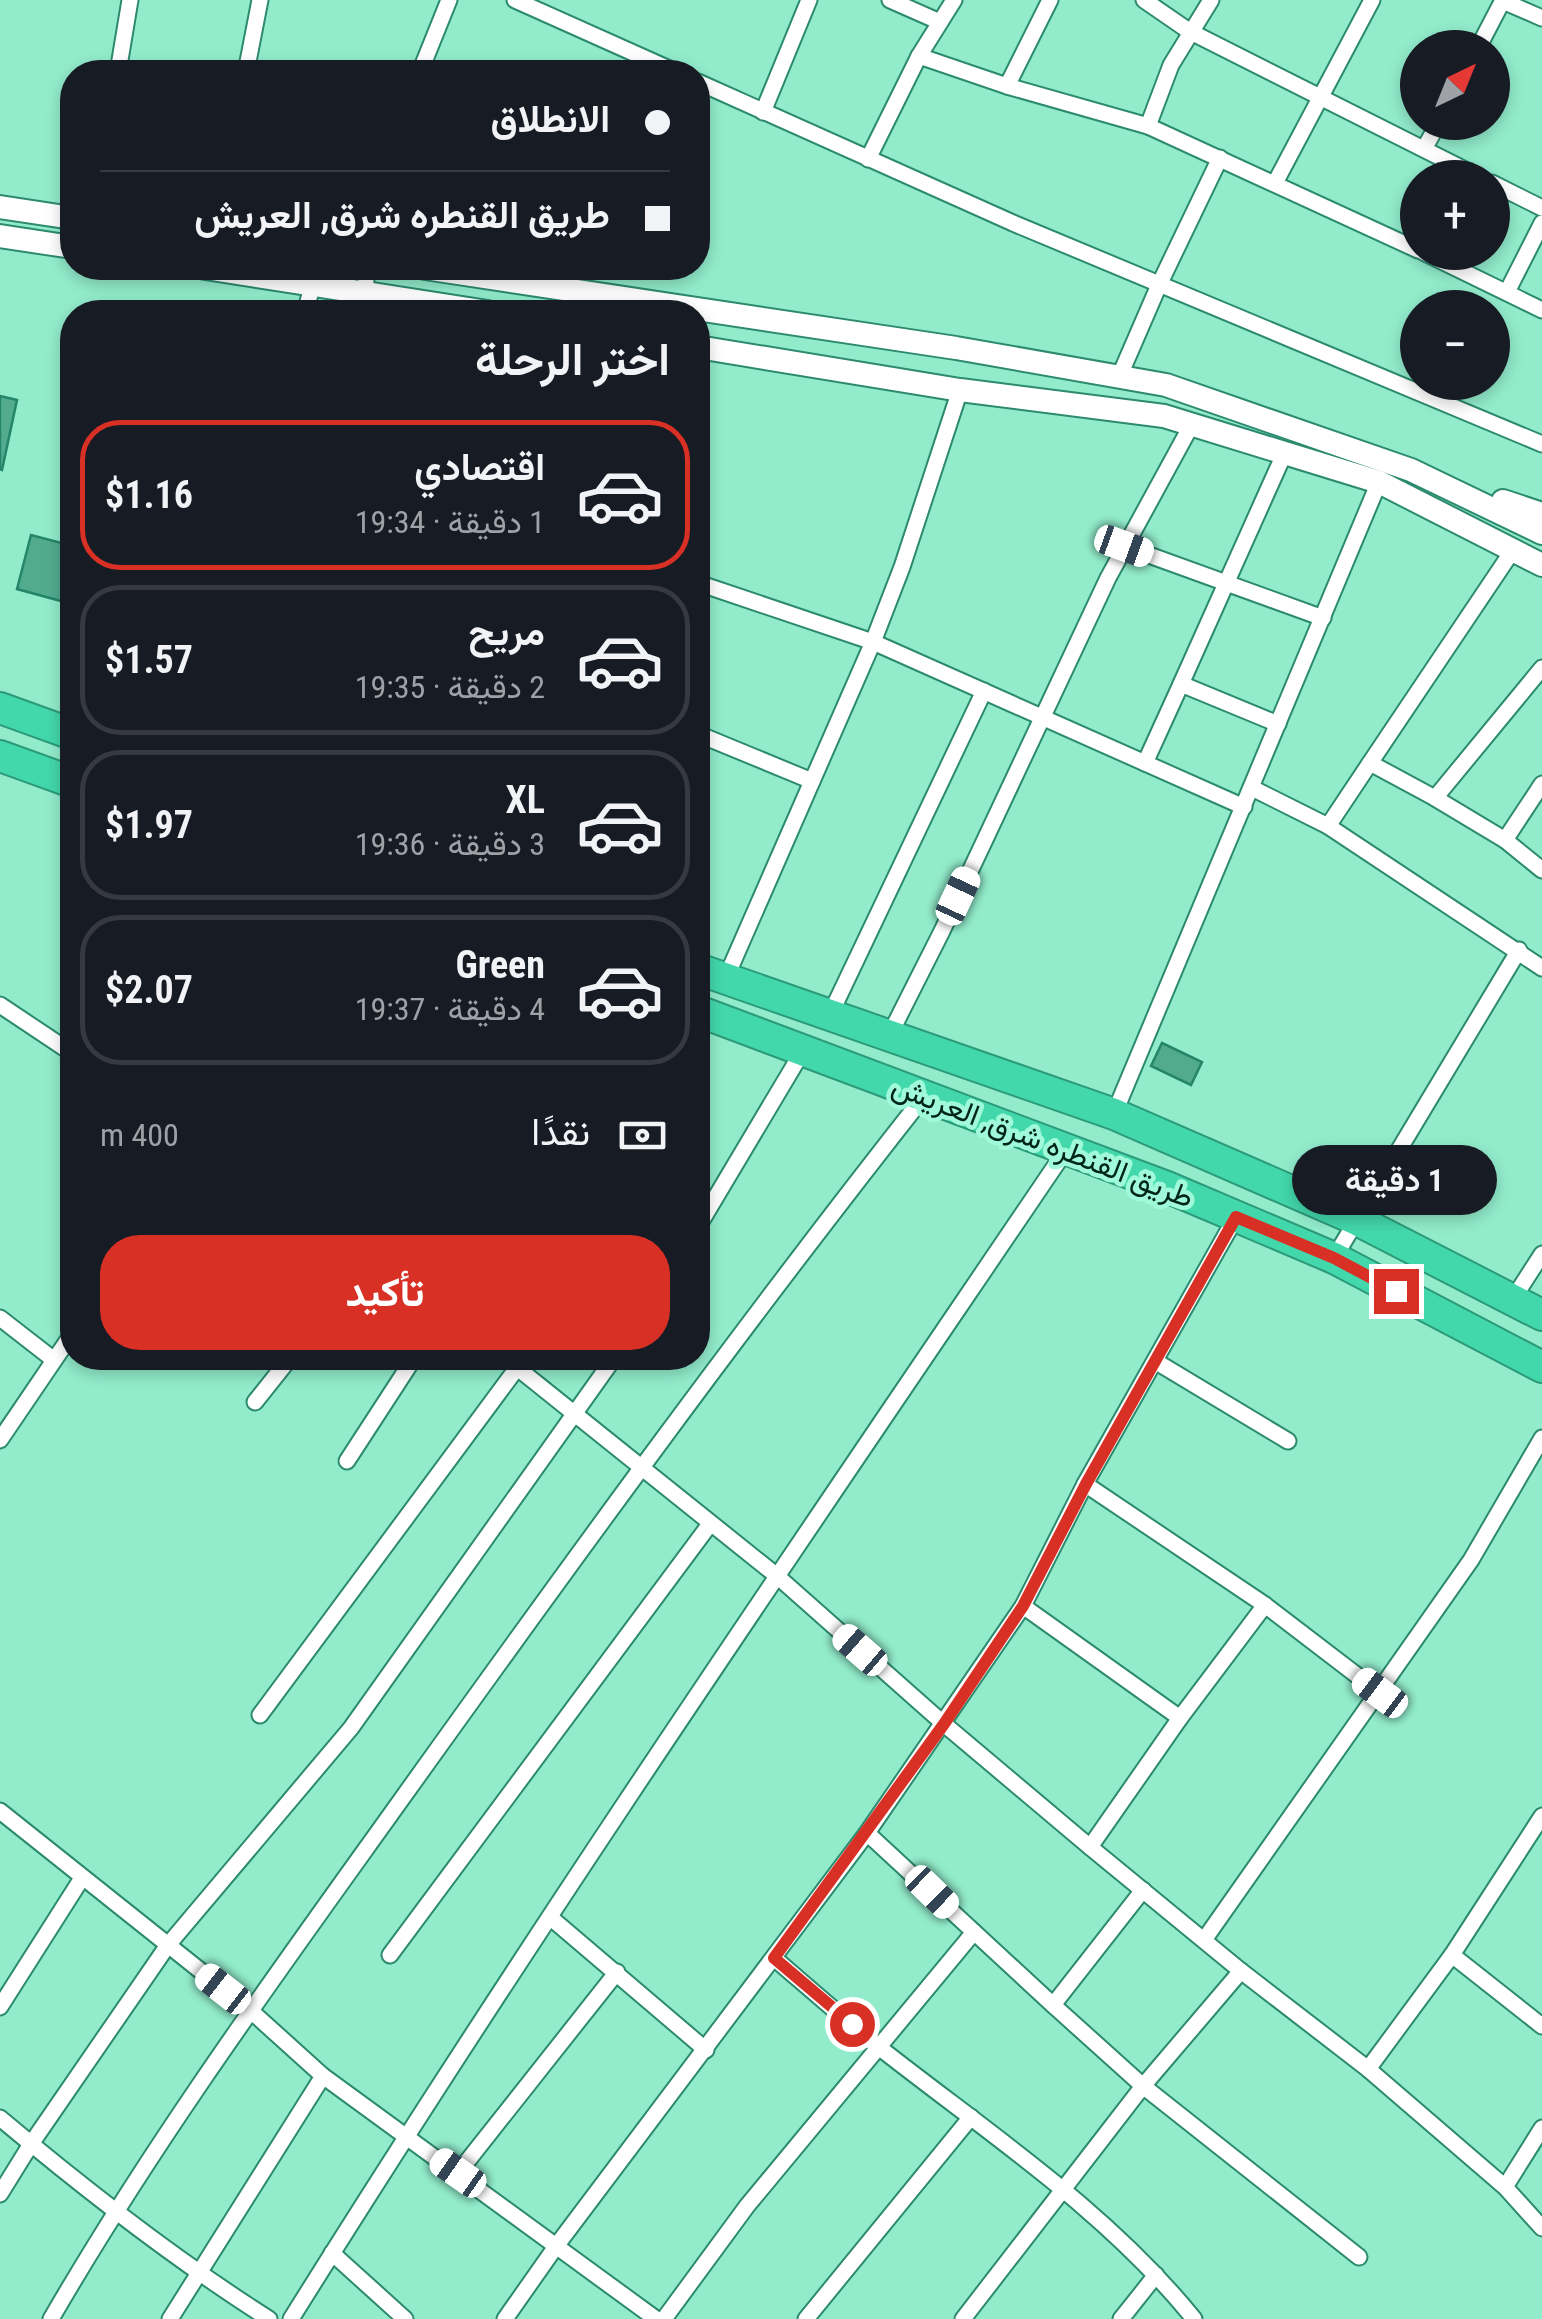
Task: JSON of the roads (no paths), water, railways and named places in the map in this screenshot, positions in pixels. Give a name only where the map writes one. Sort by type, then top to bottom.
[{"type":"highway","points":[[0,708],[60,730]]},
{"type":"highway","points":[[0,756],[60,778]]},
{"type":"highway","name":"طريق القنطره شرق, العريش","points":[[711,974],[1114,1114],[1355,1219],[1542,1315]]},
{"type":"highway","name":"طريق القنطره شرق, العريش","points":[[710,1014],[1068,1147],[1334,1258],[1542,1367]]},
{"type":"main road","points":[[0,207],[60,216]]},
{"type":"main road","points":[[0,236],[60,245]]},
{"type":"main road","points":[[286,280],[414,300]]},
{"type":"main road","points":[[503,280],[633,300]]},
{"type":"main road","points":[[710,312],[1166,385],[1542,514]]},
{"type":"main road","points":[[710,349],[960,390],[1164,416],[1379,482],[1542,565]]},
{"type":"main road","points":[[1412,470],[1542,533]]},
{"type":"street","points":[[120,60],[130,0]]},
{"type":"street","points":[[248,60],[260,0]]},
{"type":"street","points":[[425,60],[449,0]]},
{"type":"street","points":[[515,0],[649,60]]},
{"type":"street","points":[[763,112],[808,0]]},
{"type":"street","points":[[890,0],[940,22]]},
{"type":"street","points":[[868,159],[918,56],[954,0]]},
{"type":"street","points":[[1007,86],[1050,0]]},
{"type":"street","points":[[1144,0],[1189,31],[1444,160]]},
{"type":"street","points":[[1148,126],[1156,98],[1189,31],[1211,0]]},
{"type":"street","points":[[1275,183],[1372,0]]},
{"type":"street","points":[[1487,30],[1503,0],[1542,18]]},
{"type":"street","points":[[918,56],[1148,126],[1400,242]]},
{"type":"street","points":[[710,88],[1159,284],[1542,444]]},
{"type":"street","points":[[1424,150],[1429,140]]},
{"type":"street","points":[[1120,375],[1220,158]]},
{"type":"street","points":[[1510,192],[1542,208]]},
{"type":"street","points":[[1508,290],[1542,223]]},
{"type":"street","points":[[1460,270],[1503,290]]},
{"type":"street","points":[[365,292],[366,280]]},
{"type":"street","points":[[309,300],[313,284]]},
{"type":"street","points":[[1510,294],[1542,310]]},
{"type":"street","points":[[711,974],[812,781],[873,642],[902,568],[960,390]]},
{"type":"street","points":[[889,1036],[1124,546],[1192,424]]},
{"type":"street","points":[[1144,763],[1228,584],[1284,452]]},
{"type":"street","points":[[1114,1114],[1379,482]]},
{"type":"street","points":[[1124,546],[1322,618]]},
{"type":"street","points":[[1328,826],[1513,550]]},
{"type":"street","points":[[710,587],[873,642],[1244,807]]},
{"type":"street","points":[[1435,798],[1542,668]]},
{"type":"street","points":[[1181,684],[1278,724]]},
{"type":"street","points":[[830,1016],[984,692]]},
{"type":"street","points":[[710,739],[812,781]]},
{"type":"street","points":[[1370,763],[1505,840],[1542,870]]},
{"type":"street","points":[[1505,840],[1542,784]]},
{"type":"street","points":[[1252,788],[1328,826],[1542,968]]},
{"type":"street","points":[[1334,1258],[1519,950]]},
{"type":"street","points":[[0,1005],[60,1045]]},
{"type":"street","points":[[710,1207],[804,1049]]},
{"type":"street","points":[[51,2319],[113,2212],[250,2011],[639,1467],[924,1095]]},
{"type":"street","points":[[291,2319],[777,1576],[1068,1147]]},
{"type":"street","points":[[505,2319],[867,1833],[1023,1606],[1086,1484],[1236,1217]]},
{"type":"street","points":[[1513,1299],[1542,1254]]},
{"type":"street","points":[[0,1318],[54,1360]]},
{"type":"street","points":[[0,1440],[60,1351]]},
{"type":"street","points":[[1155,1361],[1288,1440]]},
{"type":"street","points":[[255,1402],[280,1370]]},
{"type":"street","points":[[347,1461],[406,1370]]},
{"type":"street","points":[[260,1715],[506,1370]]},
{"type":"street","points":[[520,1370],[777,1576],[944,1724],[1241,1972],[1368,2068],[1505,2187],[1542,2228]]},
{"type":"street","points":[[0,2194],[168,1945],[351,1728],[605,1370]]},
{"type":"street","points":[[1204,1940],[1471,1560],[1542,1438]]},
{"type":"street","points":[[1086,1484],[1265,1606],[1380,1693]]},
{"type":"street","points":[[390,1956],[710,1524]]},
{"type":"street","points":[[1023,1606],[1180,1718]]},
{"type":"street","points":[[1090,1847],[1265,1606]]},
{"type":"street","points":[[0,1811],[250,2011],[324,2076],[656,2319]]},
{"type":"street","points":[[1368,2068],[1452,1955],[1542,1816]]},
{"type":"street","points":[[867,1833],[1143,2086],[1359,2257]]},
{"type":"street","points":[[0,2006],[82,1878]]},
{"type":"street","points":[[1053,2006],[1143,1890]]},
{"type":"street","points":[[551,1918],[706,2050]]},
{"type":"street","points":[[664,2319],[747,2206],[974,1932]]},
{"type":"street","points":[[1452,1955],[1542,2026]]},
{"type":"street","points":[[774,1958],[878,2046],[1062,2188],[1156,2275],[1194,2319]]},
{"type":"street","points":[[458,2173],[617,1972]]},
{"type":"street","points":[[963,2319],[1143,2086],[1241,1972]]},
{"type":"street","points":[[170,2319],[324,2076]]},
{"type":"street","points":[[0,2118],[113,2212],[198,2274],[270,2319]]},
{"type":"street","points":[[806,2319],[972,2118]]},
{"type":"street","points":[[1505,2187],[1542,2128]]},
{"type":"street","points":[[332,2253],[405,2319]]},
{"type":"street","points":[[1121,2319],[1156,2275]]}]
